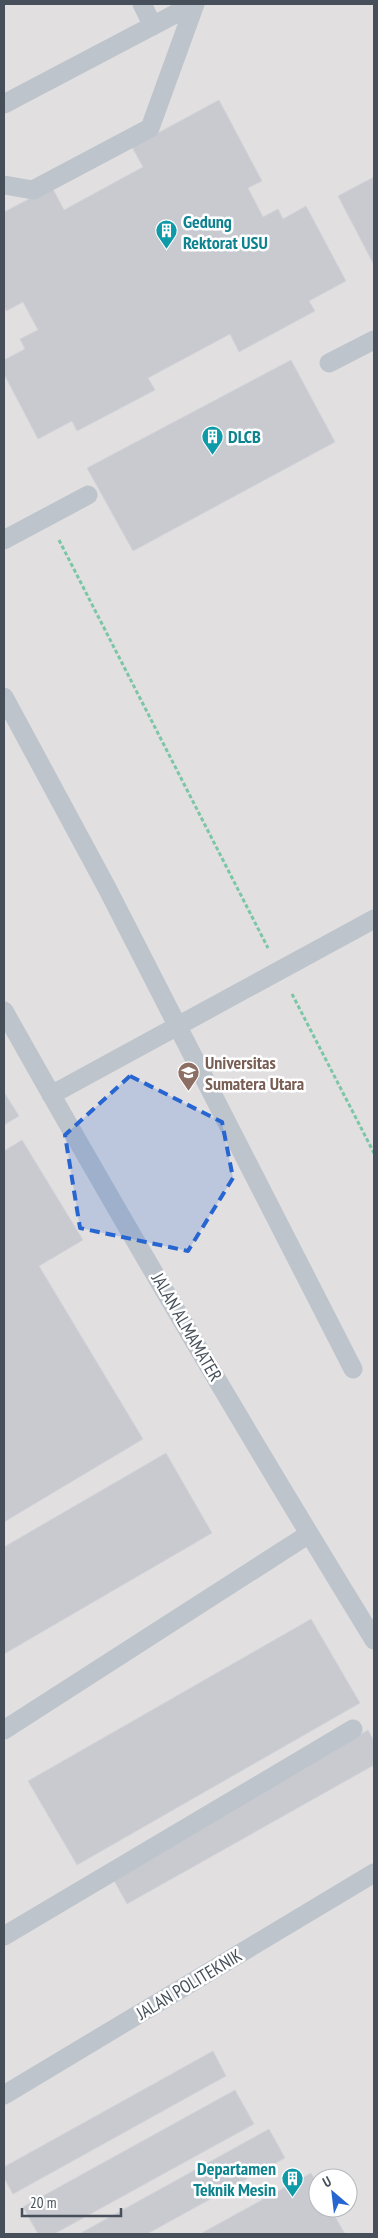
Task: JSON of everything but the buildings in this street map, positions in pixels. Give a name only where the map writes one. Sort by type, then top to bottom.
[{"type":"lane","points":[[142,4],[153,26]]},
{"type":"lane","points":[[4,104],[194,4]]},
{"type":"lane","points":[[4,185],[34,190],[150,128],[194,4]]},
{"type":"lane","points":[[329,363],[374,340]]},
{"type":"lane","points":[[4,540],[88,495]]},
{"type":"lane","points":[[4,697],[178,1026],[353,1369]]},
{"type":"lane","points":[[51,1095],[374,919]]},
{"type":"lane","name":"JALAN ALMAMATER","points":[[4,1011],[51,1095],[309,1534],[374,1640]]},
{"type":"lane","points":[[4,1730],[309,1534]]},
{"type":"lane","points":[[4,1936],[353,1729]]},
{"type":"lane","name":"JALAN POLITEKNIK","points":[[4,2095],[374,1873]]},
{"type":"path","points":[[47,517],[374,1153]]},
{"type":"highlighted area","points":[[130,1076],[222,1122],[233,1178],[188,1251],[80,1228],[65,1135]]},
{"type":"shaded area","name":"Universitas Sumatera Utara","points":[[4,4],[374,4],[374,2234],[4,2234]]},
{"type":"place","name":"Gedung Rektorat USU","points":[[167,250]]},
{"type":"place","name":"DLCB","points":[[212,455]]},
{"type":"place","name":"Universitas Sumatera Utara","points":[[189,1091]]},
{"type":"place","name":"Departamen Teknik Mesin","points":[[292,2197]]}]
